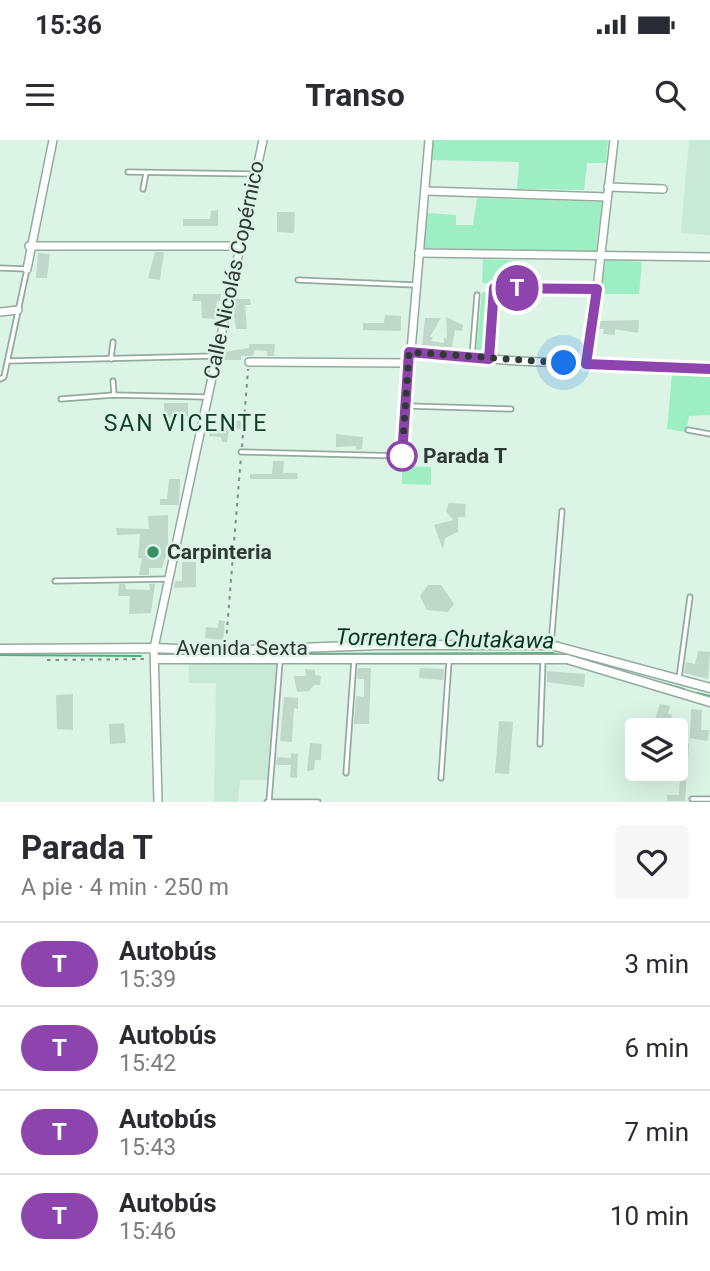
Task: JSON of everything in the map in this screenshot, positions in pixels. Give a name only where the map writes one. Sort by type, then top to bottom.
[{"type":"street","points":[[27,269],[29,246],[53,140]]},
{"type":"street","name":"Calle Nicolás Copérnico","points":[[158,802],[155,654],[167,579],[263,140]]},
{"type":"street","points":[[402,456],[429,140]]},
{"type":"street","points":[[597,289],[614,140]]},
{"type":"street","points":[[608,187],[663,189]]},
{"type":"street","points":[[426,191],[607,197]]},
{"type":"street","points":[[29,246],[239,246]]},
{"type":"street","points":[[419,253],[710,257]]},
{"type":"street","points":[[489,359],[494,288]]},
{"type":"street","points":[[0,312],[18,310]]},
{"type":"street","points":[[409,352],[489,359],[710,369]]},
{"type":"street","points":[[249,362],[408,363]]},
{"type":"street","name":"Avenida Sexta","points":[[0,649],[155,654],[551,645],[678,680],[687,690]]},
{"type":"street","name":"Avenida Sexta","points":[[155,654],[225,650],[354,659],[567,659],[687,690],[710,702]]},
{"type":"street","name":"Avenida Sexta","points":[[687,690],[710,688]]},
{"type":"lane","points":[[128,172],[255,174]]},
{"type":"lane","points":[[143,189],[146,173]]},
{"type":"lane","points":[[0,268],[27,269],[8,361],[4,377],[0,379]]},
{"type":"lane","points":[[298,281],[415,285]]},
{"type":"lane","points":[[494,288],[597,289],[586,364]]},
{"type":"lane","points":[[472,357],[477,295]]},
{"type":"lane","points":[[111,359],[113,342]]},
{"type":"lane","points":[[8,361],[215,356]]},
{"type":"lane","points":[[113,382],[114,395]]},
{"type":"lane","points":[[61,400],[114,395],[206,397]]},
{"type":"lane","points":[[406,406],[511,409]]},
{"type":"lane","points":[[688,430],[710,434]]},
{"type":"lane","points":[[242,453],[402,456]]},
{"type":"lane","points":[[551,645],[562,511]]},
{"type":"lane","points":[[55,581],[167,579]]},
{"type":"lane","points":[[678,680],[690,597]]},
{"type":"lane","points":[[280,653],[268,801],[318,802]]},
{"type":"lane","points":[[346,773],[354,659]]},
{"type":"lane","points":[[441,778],[449,659]]},
{"type":"lane","points":[[540,744],[543,659]]},
{"type":"lane","points":[[692,799],[710,799]]},
{"type":"path","points":[[225,650],[249,362]]},
{"type":"path","points":[[47,660],[155,654]]},
{"type":"shaded area","points":[[689,140],[710,140],[710,235],[681,233]]},
{"type":"shaded area","points":[[276,663],[267,780],[240,780],[238,802],[214,801],[216,683],[189,683],[189,664]]},
{"type":"green space","points":[[433,140],[608,140],[606,163],[587,163],[584,190],[517,189],[519,162],[432,160]]},
{"type":"green space","points":[[477,198],[602,202],[596,251],[423,248],[427,213],[456,215],[456,225],[473,225]]},
{"type":"green space","points":[[483,259],[523,261],[520,286],[482,283]]},
{"type":"green space","points":[[606,260],[642,262],[639,294],[600,294]]},
{"type":"green space","points":[[482,292],[491,293],[485,354],[476,353]]},
{"type":"green space","points":[[672,374],[710,374],[710,415],[689,416],[686,432],[667,429]]},
{"type":"green space","points":[[402,466],[431,467],[431,485],[402,484]]},
{"type":"building","points":[[218,210],[218,226],[183,226],[183,219],[210,219],[211,211]]},
{"type":"building","points":[[277,212],[295,212],[294,233],[277,232]]},
{"type":"building","points":[[155,252],[164,252],[160,280],[148,278]]},
{"type":"building","points":[[38,253],[50,254],[47,278],[36,278]]},
{"type":"building","points":[[193,294],[221,294],[220,301],[217,301],[215,319],[202,318],[201,301],[192,301]]},
{"type":"building","points":[[235,299],[250,299],[251,305],[245,305],[247,329],[236,329],[233,309]]},
{"type":"building","points":[[385,315],[401,316],[401,331],[363,330],[363,323],[384,323]]},
{"type":"building","points":[[446,317],[463,325],[462,331],[455,330],[452,347],[422,347],[425,318],[441,318],[430,337],[433,337],[431,341],[444,343],[444,337],[447,338]]},
{"type":"building","points":[[639,320],[638,333],[615,329],[615,335],[603,334],[604,329],[598,329],[599,321]]},
{"type":"building","points":[[249,344],[275,344],[274,356],[267,356],[267,351],[255,350],[253,356],[241,356],[241,360],[222,360],[224,352],[249,348]]},
{"type":"building","points":[[164,403],[188,403],[188,416],[167,419],[164,417]]},
{"type":"building","points":[[223,421],[242,421],[241,429],[229,428],[227,442],[222,442],[221,437],[209,436],[209,429],[218,429]]},
{"type":"building","points":[[336,434],[363,437],[362,449],[356,450],[356,446],[336,447]]},
{"type":"building","points":[[273,461],[284,461],[283,473],[297,473],[298,479],[250,479],[250,474],[272,474]]},
{"type":"building","points":[[169,479],[180,479],[179,505],[160,505],[160,499],[167,499]]},
{"type":"building","points":[[449,503],[466,504],[465,517],[458,517],[458,532],[445,538],[443,550],[434,525],[453,520],[446,511]]},
{"type":"building","points":[[168,515],[168,548],[162,568],[149,568],[149,575],[139,575],[142,558],[138,558],[140,534],[117,535],[116,528],[149,529],[148,516]]},
{"type":"building","points":[[182,562],[196,562],[196,587],[174,588],[175,581],[182,581]]},
{"type":"building","points":[[119,584],[125,584],[126,589],[150,590],[149,584],[155,584],[151,613],[129,614],[130,596],[118,596]]},
{"type":"building","points":[[428,585],[441,585],[454,604],[448,612],[427,610],[420,596]]},
{"type":"building","points":[[219,620],[225,621],[223,640],[205,638],[206,627],[218,628]]},
{"type":"building","points":[[698,651],[710,652],[708,679],[684,673],[686,662],[695,664]]},
{"type":"building","points":[[358,668],[371,668],[369,724],[354,724],[356,696],[364,697],[364,679],[357,679]]},
{"type":"building","points":[[420,668],[444,669],[443,680],[419,678]]},
{"type":"building","points":[[305,669],[315,670],[315,675],[321,676],[320,685],[314,685],[309,691],[297,692],[294,676],[306,676]]},
{"type":"building","points":[[547,671],[585,674],[584,687],[547,682]]},
{"type":"building","points":[[73,694],[73,730],[57,729],[56,695]]},
{"type":"building","points":[[284,697],[298,698],[298,709],[294,708],[292,742],[280,741]]},
{"type":"building","points":[[660,704],[670,706],[668,714],[672,714],[671,718],[656,718]]},
{"type":"building","points":[[691,709],[702,710],[701,730],[709,730],[708,741],[690,738]]},
{"type":"building","points":[[499,721],[513,722],[509,774],[495,773]]},
{"type":"building","points":[[124,723],[126,743],[110,744],[109,724]]},
{"type":"building","points":[[310,743],[322,744],[321,760],[315,760],[314,770],[307,771]]},
{"type":"building","points":[[291,753],[298,754],[297,778],[290,777],[291,765],[276,765],[277,757],[291,758]]},
{"type":"building","points":[[680,781],[686,781],[685,801],[667,801],[667,795],[679,795]]},
{"type":"waterway","name":"Torrentera Chutakawa","points":[[286,654],[552,653],[684,689]]},
{"type":"waterway","name":"Torrentera Chutakawa","points":[[233,654],[268,654]]},
{"type":"waterway","name":"Torrentera Chutakawa","points":[[0,655],[141,656]]},
{"type":"waterway","name":"Torrentera Chutakawa","points":[[202,655],[217,655]]},
{"type":"waterway","name":"Torrentera Chutakawa","points":[[697,693],[710,696]]},
{"type":"bus line","name":"T","points":[[402,456],[409,352],[489,359],[494,288],[597,289],[586,364],[710,369]]},
{"type":"place","name":"Parada T","points":[[402,456]]},
{"type":"place","name":"Carpinteria","points":[[153,552]]},
{"type":"district","name":"SAN VICENTE","points":[[186,423]]},
{"type":"route","points":[[402,456],[409,352],[564,363]]}]
